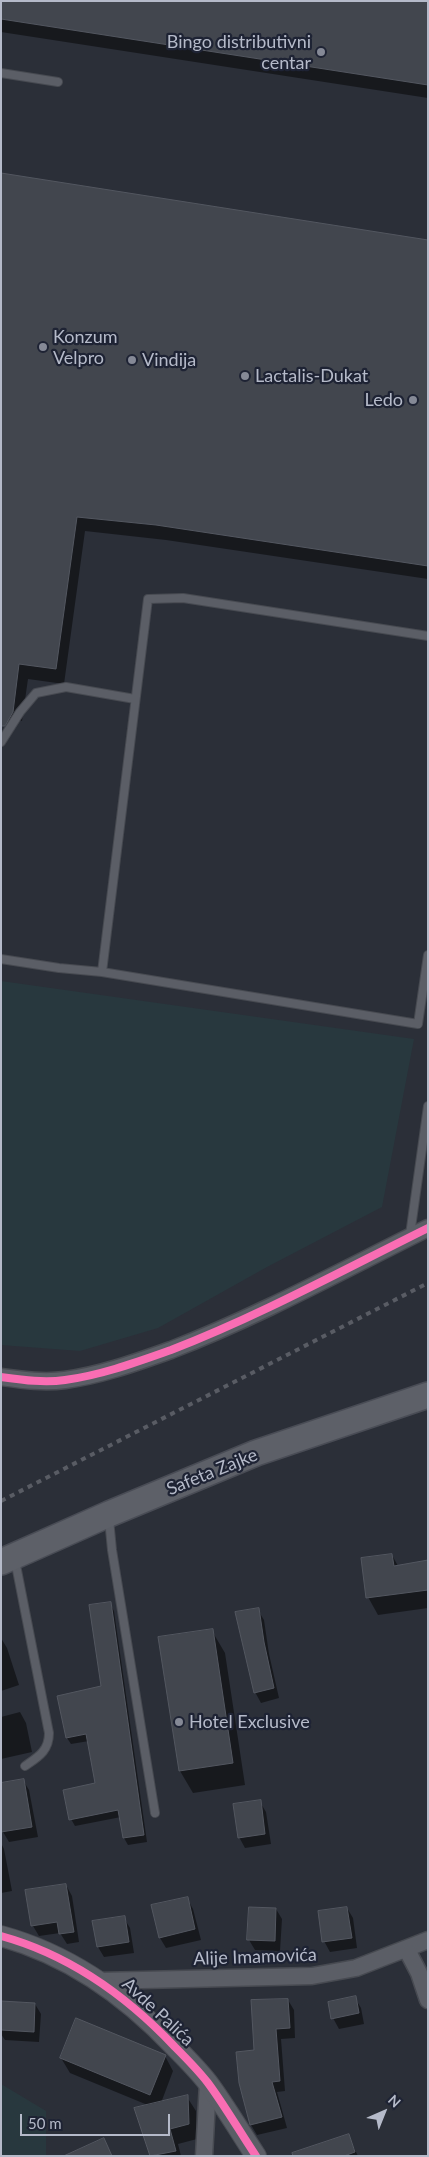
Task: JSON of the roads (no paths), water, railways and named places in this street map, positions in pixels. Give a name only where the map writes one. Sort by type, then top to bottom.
[{"type":"main road","name":"Safeta Zajke","points":[[8,1559],[108,1514],[256,1453],[428,1395]]},
{"type":"street","points":[[1,1377],[34,1382],[64,1381],[92,1376],[137,1362],[221,1330],[428,1228]]},
{"type":"street","name":"Avde Palića","points":[[1,1936],[61,1958],[100,1981],[130,2003],[155,2026],[208,2083],[256,2156]]},
{"type":"street","name":"Alije Imamovića","points":[[100,1981],[312,1976],[356,1968],[407,1950],[428,1940]]},
{"type":"street","points":[[407,1950],[420,1973],[428,2000]]},
{"type":"street","points":[[204,2156],[208,2083]]},
{"type":"lane","points":[[1,73],[58,82]]},
{"type":"lane","points":[[102,972],[148,599],[183,598],[428,636]]},
{"type":"lane","points":[[1,742],[20,712],[36,693],[66,687],[135,699]]},
{"type":"lane","points":[[1,959],[59,968],[102,972],[418,1024],[428,955]]},
{"type":"lane","points":[[410,1237],[426,1137],[428,1106]]},
{"type":"lane","points":[[108,1514],[112,1550],[155,1814]]},
{"type":"lane","points":[[8,1559],[49,1733],[49,1742],[45,1750],[24,1766]]},
{"type":"railway","points":[[1,1501],[428,1283]]},
{"type":"place","name":"Bingo distributivni centar","points":[[321,52]]},
{"type":"place","name":"Konzum Velpro","points":[[43,347]]},
{"type":"place","name":"Vindija","points":[[132,360]]},
{"type":"place","name":"Lactalis-Dukat","points":[[245,376]]},
{"type":"place","name":"Ledo","points":[[413,400]]},
{"type":"place","name":"Hotel Exclusive","points":[[179,1722]]}]
